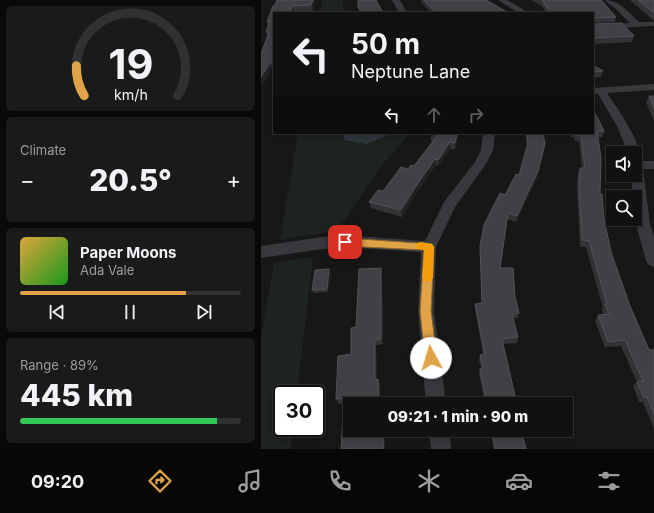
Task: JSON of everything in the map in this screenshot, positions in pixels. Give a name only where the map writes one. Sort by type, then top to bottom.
[{"type":"street","points":[[396,0],[402,12]]},
{"type":"street","points":[[502,0],[523,12]]},
{"type":"street","points":[[608,0],[619,7],[637,25]]},
{"type":"street","points":[[594,27],[654,24]]},
{"type":"street","points":[[597,91],[654,86]]},
{"type":"street","points":[[597,91],[623,126],[631,146]]},
{"type":"street","points":[[435,397],[426,311],[429,247],[449,205],[480,164],[487,150],[489,134]]},
{"type":"street","points":[[642,165],[654,165]]},
{"type":"street","points":[[637,182],[643,224],[654,261]]},
{"type":"street","points":[[261,252],[329,242],[357,242],[429,247]]},
{"type":"street","points":[[440,437],[441,449]]},
{"type":"shaded area","points":[[322,0],[343,0],[343,12],[320,12]]},
{"type":"shaded area","points":[[298,134],[410,134],[382,165],[337,231],[280,240]]},
{"type":"shaded area","points":[[344,134],[390,134],[367,144],[344,140]]},
{"type":"shaded area","points":[[313,257],[298,385],[273,385],[273,437],[292,437],[291,449],[261,449],[261,336],[274,263]]},
{"type":"building","points":[[277,0],[313,0],[311,5],[292,6],[290,12],[273,12],[273,62],[270,63],[261,77],[261,54],[269,32],[266,32],[270,21],[267,22],[273,6]]},
{"type":"building","points":[[358,0],[376,0],[382,12],[363,12],[358,7]]},
{"type":"building","points":[[424,0],[486,0],[507,12],[437,12]]},
{"type":"building","points":[[542,0],[601,0],[616,17],[594,18],[594,12],[550,12]]},
{"type":"building","points":[[638,0],[654,0],[654,13]]},
{"type":"building","points":[[622,23],[634,36],[594,38],[594,24]]},
{"type":"building","points":[[594,66],[603,71],[594,72]]},
{"type":"building","points":[[649,96],[654,96],[654,109]]},
{"type":"building","points":[[594,112],[604,131],[597,131],[601,158],[600,193],[602,194],[604,219],[611,252],[630,306],[649,350],[654,350],[654,414],[647,397],[644,398],[637,382],[643,381],[625,340],[608,342],[598,315],[609,314],[605,304],[607,304],[589,241],[582,240],[579,183],[580,168],[585,168],[581,135],[577,135],[594,134]]},
{"type":"building","points":[[431,134],[457,134],[455,143],[450,142],[438,160],[435,159],[401,210],[369,202],[378,190],[383,191],[401,167],[408,169],[411,165],[414,166],[438,135]]},
{"type":"building","points":[[527,134],[543,134],[545,144],[538,171],[517,216],[508,213],[500,268],[513,268],[515,297],[519,313],[512,314],[518,337],[502,339],[515,396],[486,397],[480,369],[483,368],[480,355],[485,354],[475,304],[482,303],[480,246],[484,225],[500,193],[505,195],[516,174],[519,175],[528,143]]},
{"type":"building","points":[[381,268],[381,339],[375,340],[375,380],[378,379],[379,397],[343,397],[336,399],[338,356],[351,354],[351,328],[356,327],[359,269]]},
{"type":"building","points":[[329,269],[327,289],[312,290],[315,270]]},
{"type":"building","points":[[343,415],[343,437],[384,437],[383,449],[341,449]]},
{"type":"building","points":[[493,437],[523,437],[526,449],[495,449]]},
{"type":"slow traffic","points":[[421,246],[429,247],[427,278]]},
{"type":"route","points":[[345,242],[429,247],[426,311],[431,358]]}]
